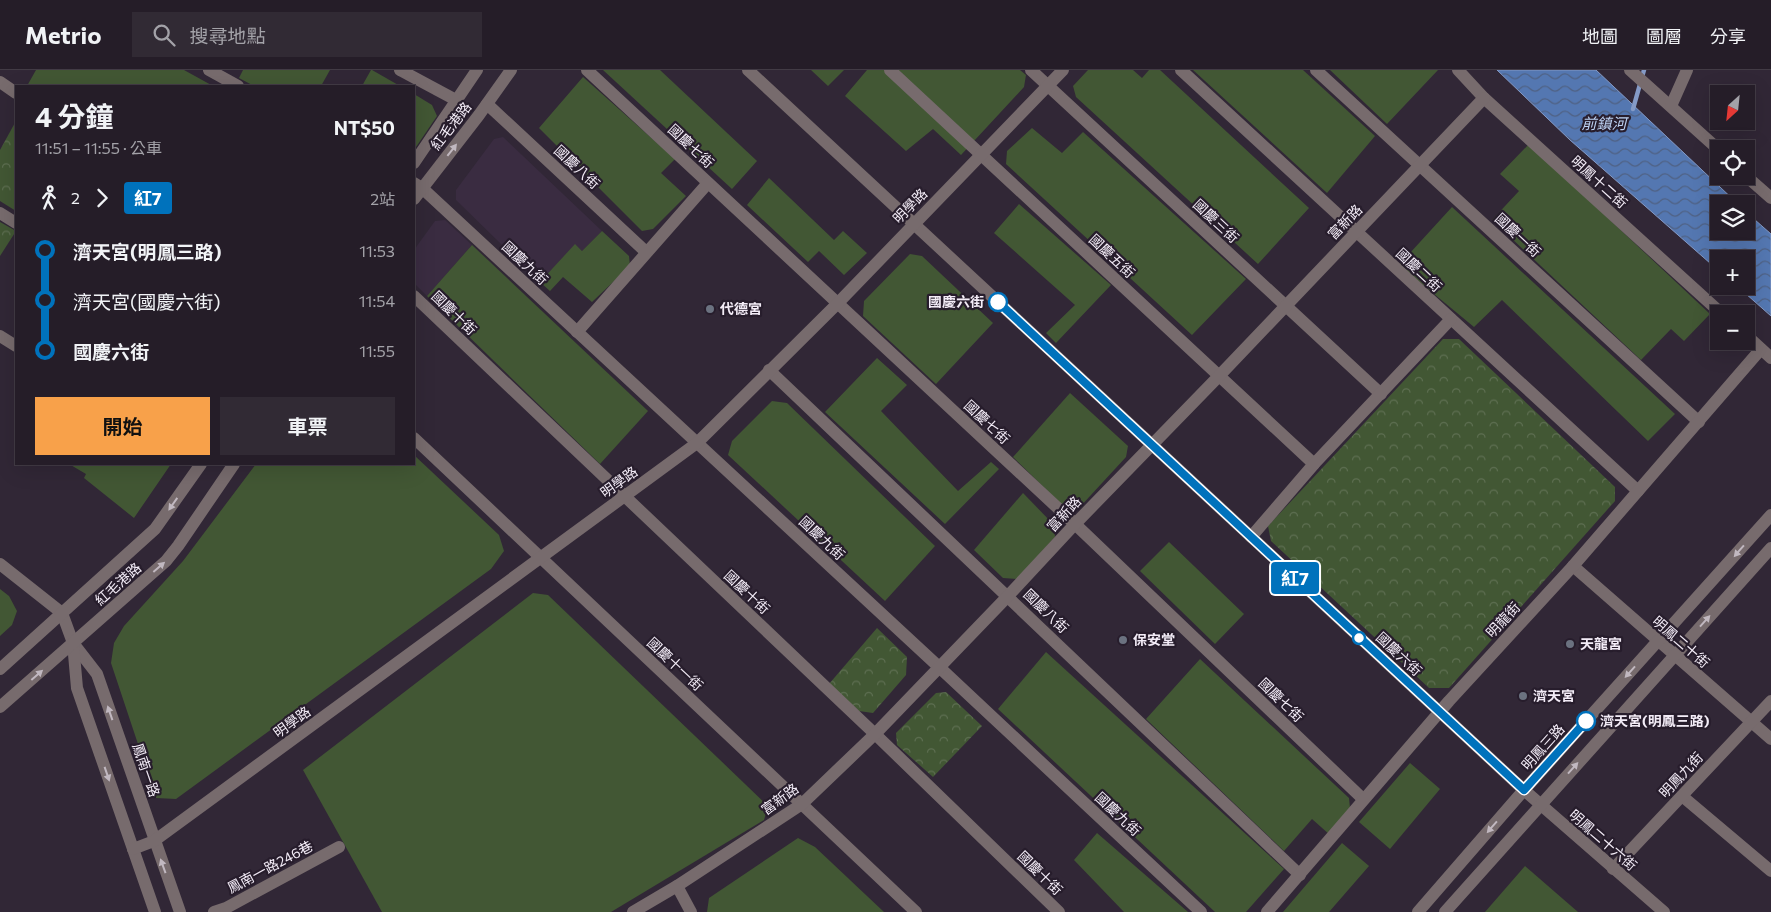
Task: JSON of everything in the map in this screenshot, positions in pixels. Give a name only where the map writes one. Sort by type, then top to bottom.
[{"type":"street","points":[[209,70],[236,85]]},
{"type":"street","points":[[400,70],[456,100]]},
{"type":"street","name":"紅毛港路","points":[[415,162],[477,70]]},
{"type":"street","name":"紅毛港路","points":[[418,186],[487,104],[512,70]]},
{"type":"street","name":"國慶七街","points":[[587,70],[1075,524],[1363,799]]},
{"type":"street","name":"國慶六街","points":[[748,70],[1524,790]]},
{"type":"street","name":"國慶五街","points":[[890,70],[1314,464]]},
{"type":"street","name":"國慶三街","points":[[1031,70],[1382,394]]},
{"type":"street","name":"明學路","points":[[133,849],[154,842],[697,443],[838,303],[1063,70]]},
{"type":"street","name":"國慶二街","points":[[1181,70],[1638,491]]},
{"type":"street","name":"國慶一街","points":[[1316,70],[1699,422]]},
{"type":"street","name":"明鳳十二街","points":[[1458,70],[1484,98],[1712,305]]},
{"type":"street","points":[[1630,70],[1710,142]]},
{"type":"street","points":[[1671,106],[1687,70]]},
{"type":"street","points":[[0,82],[15,92]]},
{"type":"street","name":"富新路","points":[[633,912],[677,886],[802,804],[875,734],[1484,98]]},
{"type":"street","name":"國慶八街","points":[[487,104],[646,252]]},
{"type":"street","points":[[577,332],[708,183]]},
{"type":"street","points":[[1755,184],[1771,198]]},
{"type":"street","name":"國慶九街","points":[[418,186],[939,666],[1200,912]]},
{"type":"street","points":[[0,213],[15,222]]},
{"type":"street","name":"國慶十街","points":[[415,297],[875,734],[1059,912]]},
{"type":"street","points":[[1251,537],[1314,464],[1451,319]]},
{"type":"street","points":[[0,336],[15,345]]},
{"type":"street","points":[[1755,344],[1766,353]]},
{"type":"street","name":"明龍街","points":[[1267,912],[1439,712],[1573,566],[1699,422],[1766,353]]},
{"type":"street","name":"國慶八街","points":[[769,370],[1300,875]]},
{"type":"street","name":"國慶十一街","points":[[415,439],[916,912]]},
{"type":"street","name":"紅毛港路","points":[[0,669],[155,529],[200,465]]},
{"type":"street","name":"紅毛港路","points":[[0,707],[166,561],[233,465]]},
{"type":"street","name":"明鳳三路","points":[[1418,912],[1524,790],[1771,515]]},
{"type":"street","points":[[1445,912],[1771,548]]},
{"type":"street","points":[[0,564],[62,613]]},
{"type":"street","name":"明鳳二十街","points":[[1573,566],[1771,739]]},
{"type":"street","name":"鳳南一路","points":[[62,613],[73,643],[76,688],[155,912]]},
{"type":"street","name":"鳳南一路","points":[[73,643],[97,674],[180,912]]},
{"type":"street","name":"明鳳九街","points":[[1613,869],[1771,701]]},
{"type":"street","name":"明鳳二十六街","points":[[1524,790],[1664,912]]},
{"type":"street","points":[[1682,796],[1771,871]]},
{"type":"street","name":"鳳南一路246巷","points":[[214,912],[226,908],[339,847]]},
{"type":"street","points":[[677,886],[692,912]]},
{"type":"shaded area","points":[[503,137],[602,231],[582,251],[575,245],[540,282],[456,200],[456,190],[494,139]]},
{"type":"shaded area","points":[[445,220],[472,245],[427,296],[415,284],[415,249],[435,221]]},
{"type":"green space","points":[[36,70],[184,70],[211,85],[28,85]]},
{"type":"green space","points":[[243,70],[330,70],[322,85],[252,85],[239,78]]},
{"type":"green space","points":[[372,70],[398,85],[363,85]]},
{"type":"green space","points":[[603,70],[660,70],[757,161],[732,189]]},
{"type":"green space","points":[[811,70],[844,70],[828,86]]},
{"type":"green space","points":[[867,70],[1020,70],[1026,75],[1024,87],[961,155],[933,129],[906,151],[845,96]]},
{"type":"green space","points":[[1088,70],[1133,70],[1142,78],[1149,70],[1160,70],[1309,208],[1258,264],[1076,97],[1073,86]]},
{"type":"green space","points":[[1193,70],[1303,70],[1375,136],[1327,193]]},
{"type":"green space","points":[[1330,70],[1438,70],[1387,124]]},
{"type":"green space","points":[[583,77],[675,159],[661,173],[686,196],[653,229],[642,231],[539,128]]},
{"type":"green space","points":[[415,95],[432,105],[437,116],[415,149]]},
{"type":"green space","points":[[15,123],[15,210],[0,201],[0,150]]},
{"type":"green space","points":[[1032,128],[1062,153],[1083,132],[1246,279],[1192,335],[1006,164],[1007,151]]},
{"type":"green space","points":[[1529,144],[1710,314],[1684,341],[1671,329],[1641,360],[1492,220],[1519,191],[1500,174]]},
{"type":"green space","points":[[769,178],[834,240],[843,231],[867,253],[844,275],[819,251],[808,262],[747,205]]},
{"type":"green space","points":[[1019,204],[1111,285],[1056,343],[1046,333],[1075,305],[994,233]]},
{"type":"green space","points":[[1452,207],[1675,414],[1648,441],[1502,300],[1474,327],[1399,265]]},
{"type":"green space","points":[[0,222],[15,230],[15,233],[0,256]]},
{"type":"green space","points":[[602,231],[629,256],[630,266],[592,302],[563,277],[550,291],[540,282],[575,244],[582,251]]},
{"type":"green space","points":[[472,245],[648,411],[600,464],[427,296]]},
{"type":"green space","points":[[910,254],[922,256],[993,323],[936,384],[863,316],[864,301]]},
{"type":"green space","points":[[1443,339],[1459,339],[1615,487],[1615,501],[1449,688],[1429,688],[1271,541],[1268,526]]},
{"type":"green space","points":[[877,358],[907,385],[881,411],[958,491],[991,462],[999,469],[945,524],[825,412]]},
{"type":"green space","points":[[1070,393],[1128,446],[1126,457],[1079,508],[1071,509],[1063,506],[1013,457]]},
{"type":"green space","points":[[772,401],[787,403],[935,546],[885,601],[728,455],[732,441]]},
{"type":"green space","points":[[415,456],[499,535],[504,551],[491,569],[176,799],[156,798],[111,663],[114,643],[124,626],[183,561],[255,465],[415,465]]},
{"type":"green space","points":[[71,465],[170,465],[134,518],[84,478],[86,474]]},
{"type":"green space","points":[[1023,493],[1054,525],[1055,537],[1017,579],[1003,578],[974,550]]},
{"type":"green space","points":[[1169,542],[1244,614],[1215,644],[1140,571]]},
{"type":"green space","points":[[0,589],[9,596],[17,611],[12,625],[0,636]]},
{"type":"green space","points":[[533,593],[548,595],[768,806],[764,820],[611,912],[382,912],[303,770]]},
{"type":"green space","points":[[877,628],[907,657],[906,675],[873,713],[859,711],[829,684]]},
{"type":"green space","points":[[1046,652],[1284,869],[1246,912],[1215,912],[998,709]]},
{"type":"green space","points":[[1200,659],[1349,798],[1350,808],[1330,835],[1312,819],[1284,851],[1146,719]]},
{"type":"green space","points":[[946,692],[982,726],[933,777],[897,745],[896,733],[936,693]]},
{"type":"green space","points":[[1410,763],[1440,789],[1390,849],[1359,822]]},
{"type":"green space","points":[[1097,833],[1188,912],[1124,912],[1074,860]]},
{"type":"green space","points":[[798,838],[815,847],[884,912],[707,912],[709,898]]},
{"type":"green space","points":[[1342,843],[1369,866],[1329,912],[1283,912]]},
{"type":"green space","points":[[1525,866],[1578,912],[1485,912]]},
{"type":"water","name":"前鎮河","points":[[1497,70],[1596,70],[1710,178],[1710,185],[1718,185],[1728,195],[1710,195],[1710,240],[1755,240],[1755,220],[1771,234],[1771,316],[1747,295],[1755,295],[1755,250],[1710,250],[1710,263],[1570,140]]},
{"type":"waterway","points":[[1633,109],[1644,70]]},
{"type":"bus line","name":"紅7","points":[[998,302],[1524,790],[1586,721]]},
{"type":"place","name":"國慶六街","points":[[998,302]]},
{"type":"place","name":"代德宮","points":[[710,309]]},
{"type":"place","name":"保安堂","points":[[1123,640]]},
{"type":"place","name":"天龍宮","points":[[1570,644]]},
{"type":"place","name":"濟天宮","points":[[1523,696]]},
{"type":"place","name":"濟天宮(明鳳三路)","points":[[1586,721]]}]
